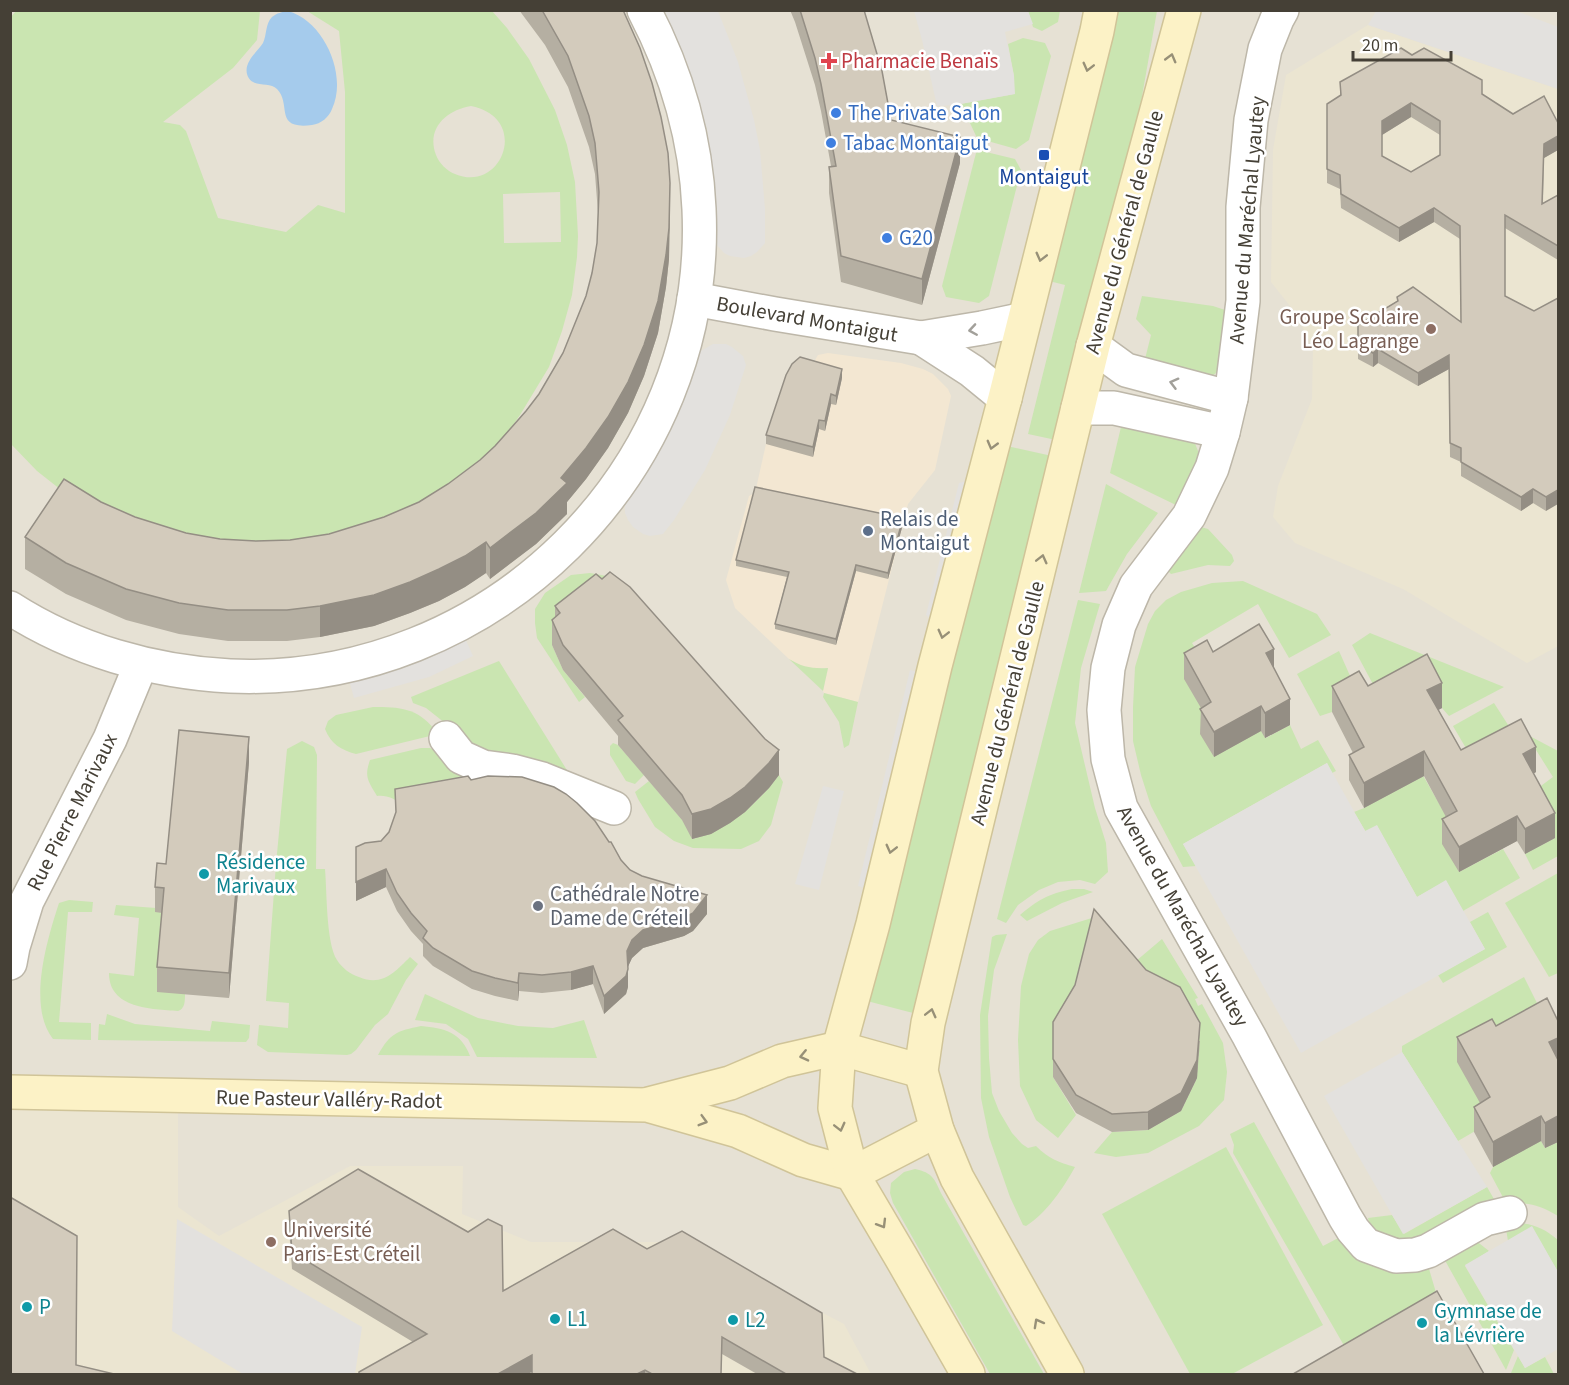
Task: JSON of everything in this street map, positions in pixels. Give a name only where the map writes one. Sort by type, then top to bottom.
[{"type":"main road","points":[[968,1374],[852,1174],[835,1108],[839,1048],[873,924],[938,655],[1005,398],[1101,10]]},
{"type":"main road","name":"Avenue du Général de Gaulle","points":[[1066,1374],[957,1178],[937,1130],[921,1071],[931,1012],[1093,346],[1184,10]]},
{"type":"main road","name":"Rue Pasteur Valléry-Radot","points":[[647,1105],[730,1083],[782,1061],[839,1048],[921,1071]]},
{"type":"main road","name":"Rue Pasteur Valléry-Radot","points":[[10,1092],[647,1105],[738,1131],[802,1160],[852,1174]]},
{"type":"main road","points":[[852,1174],[937,1130]]},
{"type":"street","name":"Boulevard Montaigut","points":[[10,608],[70,639],[141,664],[213,675],[265,676],[317,672],[368,661],[418,644],[465,622],[502,599],[550,562],[574,539],[604,504],[629,468],[654,423],[669,391],[686,337],[694,299],[699,211],[694,159],[686,117],[676,83],[657,35],[644,10]]},
{"type":"street","name":"Avenue du Maréchal Lyautey","points":[[1282,10],[1265,49],[1251,120],[1243,207],[1242,301],[1231,398],[1212,468],[1189,516],[1136,586],[1119,626],[1108,668],[1104,710],[1108,759],[1121,808],[1249,1036],[1345,1217],[1366,1245],[1396,1256],[1415,1255],[1428,1251],[1485,1219],[1510,1214]]},
{"type":"street","name":"Boulevard Montaigut","points":[[694,299],[921,338],[1024,319]]},
{"type":"street","name":"Boulevard Montaigut","points":[[921,338],[972,371],[1005,398]]},
{"type":"street","points":[[1093,346],[1126,370],[1231,398]]},
{"type":"street","points":[[1078,408],[1114,408],[1223,432]]},
{"type":"street","name":"Rue Pierre Marivaux","points":[[10,963],[27,900],[110,739],[141,664]]},
{"type":"street","points":[[446,738],[461,757],[483,767],[512,771],[542,779],[614,808]]},
{"type":"shaded area","points":[[11,11],[1558,11],[1558,1374],[11,1374]]},
{"type":"shaded area","points":[[663,11],[718,11],[738,62],[760,150],[765,209],[765,243],[751,256],[744,258],[730,256],[716,244],[715,184],[707,130],[683,52]]},
{"type":"shaded area","points":[[914,11],[1028,11],[1033,24],[1005,32],[1014,76],[1015,94],[937,106]]},
{"type":"shaded area","points":[[1376,11],[1516,11],[1558,27],[1558,89],[1368,25]]},
{"type":"shaded area","name":"Groupe Scolaire Léo Lagrange","points":[[1368,25],[1558,89],[1558,646],[1527,663],[1403,589],[1295,543],[1273,517],[1278,486],[1312,399],[1313,347],[1294,311],[1271,282],[1273,150],[1286,75]]},
{"type":"shaded area","points":[[713,344],[726,344],[732,347],[743,356],[746,365],[730,415],[705,470],[674,520],[663,534],[650,536],[643,534],[628,520],[625,504],[648,470],[674,422],[699,352]]},
{"type":"shaded area","points":[[828,353],[901,363],[923,369],[933,374],[948,389],[951,396],[935,470],[908,504],[858,702],[824,693],[828,668],[800,666],[789,659],[735,608],[726,580],[749,496],[755,493],[766,444],[786,384],[810,369],[818,355]]},
{"type":"shaded area","points":[[970,480],[934,622],[926,615],[959,483]]},
{"type":"shaded area","points":[[465,638],[473,656],[429,677],[354,698],[349,680],[398,667]]},
{"type":"shaded area","points":[[910,670],[920,673],[868,889],[858,886]]},
{"type":"shaded area","points":[[1327,763],[1365,831],[1377,825],[1417,897],[1446,880],[1485,949],[1301,1053],[1183,844]]},
{"type":"shaded area","points":[[823,786],[844,791],[819,890],[795,884]]},
{"type":"shaded area","points":[[1402,1052],[1487,1187],[1403,1234],[1324,1096]]},
{"type":"shaded area","name":"Université Paris-Est Créteil","points":[[11,1109],[178,1111],[178,1207],[219,1236],[350,1166],[463,1166],[462,1214],[531,1242],[687,1242],[844,1324],[871,1374],[11,1374]]},
{"type":"shaded area","points":[[177,1219],[362,1327],[355,1374],[243,1374],[172,1331]]},
{"type":"shaded area","points":[[1532,1226],[1558,1272],[1558,1349],[1525,1368],[1465,1265]]},
{"type":"green space","points":[[17,10],[260,11],[257,40],[233,68],[163,122],[180,125],[186,131],[218,218],[286,232],[318,205],[345,213],[345,92],[339,31],[307,11],[492,11],[529,59],[555,110],[567,145],[575,182],[578,236],[572,295],[562,331],[549,367],[509,431],[484,459],[409,516],[247,555],[70,497],[37,471],[11,444],[10,18]],"holes":[[[471,106],[489,113],[500,124],[505,138],[503,152],[497,164],[486,174],[472,177],[455,174],[446,169],[437,158],[434,146],[434,137],[440,122],[446,116]],[[560,192],[561,242],[504,243],[503,194]]]},
{"type":"green space","points":[[1028,11],[1060,11],[1058,22],[1042,31],[1033,27]]},
{"type":"green space","points":[[1115,11],[1157,11],[1141,102],[1056,440],[1028,434],[1065,285],[1049,281]]},
{"type":"green space","points":[[1023,38],[1045,43],[1051,56],[1029,140],[1016,149],[977,138],[970,123],[962,119],[955,105],[1014,94],[1014,76],[1008,44]]},
{"type":"green space","points":[[982,151],[1015,159],[1021,170],[989,296],[979,303],[946,297],[942,286],[976,153]]},
{"type":"green space","points":[[1142,296],[1213,306],[1228,311],[1220,367],[1215,374],[1206,379],[1143,367],[1151,335],[1136,319]]},
{"type":"green space","points":[[1124,421],[1194,441],[1200,456],[1178,506],[1110,473]]},
{"type":"green space","points":[[1007,446],[1052,456],[913,1013],[867,1001]]},
{"type":"green space","points":[[1106,484],[1158,513],[1127,554],[1106,591],[1079,593]]},
{"type":"green space","points":[[1201,527],[1208,529],[1232,555],[1234,561],[1230,566],[1208,565],[1171,574],[1169,569]]},
{"type":"green space","points":[[590,573],[607,576],[552,645],[563,670],[585,697],[579,702],[537,638],[535,609],[545,593],[571,575]]},
{"type":"green space","points":[[1243,581],[1317,614],[1331,635],[1289,658],[1258,604],[1192,643],[1207,666],[1266,738],[1290,725],[1301,749],[1318,740],[1336,771],[1332,773],[1327,763],[1183,844],[1196,866],[1183,867],[1151,806],[1141,775],[1133,741],[1135,667],[1148,624],[1155,611],[1166,600],[1181,592],[1212,583]]},
{"type":"green space","points":[[1078,600],[1100,604],[1081,668],[1075,723],[1095,808],[1106,843],[1108,872],[1095,884],[1080,880],[1058,882],[1039,890],[1018,905],[1006,923],[997,919]]},
{"type":"green space","points":[[1370,633],[1504,687],[1449,716],[1442,708],[1427,680],[1383,703],[1352,645]]},
{"type":"green space","points":[[1339,651],[1359,696],[1332,712],[1320,716],[1297,674]]},
{"type":"green space","points":[[789,659],[808,667],[828,668],[823,691]]},
{"type":"green space","points":[[499,661],[570,775],[478,754],[426,708],[413,703],[411,697]]},
{"type":"green space","points":[[824,693],[858,702],[849,745],[844,748],[839,722],[823,697]]},
{"type":"green space","points":[[1494,703],[1521,745],[1477,767],[1453,726]]},
{"type":"green space","points":[[373,707],[407,710],[421,717],[434,729],[430,736],[356,754],[346,751],[330,739],[325,729],[328,721],[336,715]]},
{"type":"green space","points":[[1526,734],[1558,751],[1558,856],[1533,870],[1525,854],[1555,838],[1530,794],[1553,777]]},
{"type":"green space","points":[[302,741],[314,747],[317,755],[316,869],[325,869],[329,930],[333,952],[337,960],[352,974],[367,980],[388,976],[410,957],[418,964],[406,980],[388,1014],[375,1025],[356,1050],[347,1055],[268,1052],[257,1045],[259,1025],[288,1028],[289,1003],[266,1001],[287,749]]},
{"type":"green space","points":[[613,743],[618,745],[644,775],[635,784],[626,781],[610,755],[610,746]]},
{"type":"green space","points":[[430,748],[488,784],[404,805],[388,797],[377,796],[368,779],[367,771],[370,760]]},
{"type":"green space","points":[[1421,772],[1449,821],[1459,872],[1503,849],[1520,878],[1463,911],[1446,881],[1417,897],[1377,826],[1366,832],[1354,812]]},
{"type":"green space","points":[[779,775],[783,782],[771,825],[759,841],[741,849],[693,848],[674,841],[655,827],[635,792],[649,781],[683,821],[693,839],[719,829],[741,814],[761,797]]},
{"type":"green space","points":[[1558,873],[1558,973],[1549,977],[1505,903]]},
{"type":"green space","points":[[1072,889],[1093,892],[1062,903],[1027,921],[1020,915],[1044,898]]},
{"type":"green space","points":[[69,900],[93,902],[92,912],[68,912],[59,1022],[91,1023],[91,1040],[53,1039],[45,1025],[41,1009],[42,972],[49,935],[59,903]]},
{"type":"green space","points":[[116,905],[156,908],[164,913],[185,994],[184,1004],[180,1010],[145,1008],[134,1005],[116,994],[111,985],[109,973],[134,976],[139,918],[114,915]]},
{"type":"green space","points":[[1488,912],[1507,947],[1443,983],[1438,975],[1485,949],[1470,922]]},
{"type":"green space","points":[[1095,917],[1053,1077],[1076,1115],[1058,1138],[1036,1120],[1020,1086],[1018,1040],[1021,986],[1029,954],[1038,940],[1050,931]]},
{"type":"green space","points":[[1007,934],[994,970],[988,1016],[992,1093],[999,1111],[1012,1133],[1022,1144],[1028,1148],[1036,1146],[1054,1160],[1075,1167],[1047,1207],[1026,1226],[1023,1225],[1010,1197],[989,1137],[981,1098],[980,1015],[992,937]]},
{"type":"green space","points":[[1162,939],[1198,998],[1195,999],[1198,1006],[1202,1004],[1223,1043],[1227,1072],[1224,1100],[1199,1126],[1148,1153],[1116,1157],[1094,1153],[1112,1132],[1148,1130],[1181,1111],[1197,1078],[1129,967]]},
{"type":"green space","points":[[1524,977],[1547,1023],[1494,1120],[1458,1141],[1402,1052],[1402,1046]]},
{"type":"green space","points":[[425,994],[478,1018],[518,1026],[553,1028],[584,1020],[597,1058],[477,1057],[468,1039],[446,1024],[415,1020]]},
{"type":"green space","points":[[107,1014],[135,1024],[210,1031],[212,1021],[250,1025],[249,1038],[246,1042],[98,1040],[99,1024],[105,1025]]},
{"type":"green space","points":[[421,1026],[437,1028],[457,1036],[470,1056],[378,1055],[386,1042],[395,1034]]},
{"type":"green space","points":[[1254,1122],[1323,1246],[1344,1235],[1427,1262],[1437,1296],[1346,1349],[1233,1153],[1234,1145],[1230,1134]]},
{"type":"green space","points":[[1535,1130],[1545,1148],[1558,1142],[1558,1216],[1534,1205],[1506,1203],[1490,1173],[1493,1167]]},
{"type":"green space","points":[[1226,1147],[1323,1325],[1232,1374],[1190,1374],[1102,1214]]},
{"type":"green space","points":[[915,1169],[926,1172],[935,1180],[1044,1374],[990,1374],[893,1203],[890,1193],[891,1183],[904,1172]]},
{"type":"green space","points":[[1487,1187],[1498,1206],[1407,1245],[1372,1235],[1368,1218],[1392,1215],[1404,1234]]},
{"type":"green space","points":[[1509,1222],[1535,1226],[1547,1231],[1558,1240],[1558,1272],[1532,1227],[1508,1241],[1506,1229]]},
{"type":"green space","points":[[1475,1240],[1489,1251],[1465,1266],[1514,1350],[1506,1370],[1442,1255]]},
{"type":"green space","points":[[1518,1356],[1525,1368],[1545,1357],[1554,1374],[1512,1374]]},
{"type":"water","points":[[288,11],[301,17],[322,37],[335,66],[337,81],[332,109],[324,120],[315,124],[300,126],[292,124],[288,120],[277,89],[270,85],[252,82],[247,74],[247,65],[263,43],[270,20]]},
{"type":"building","points":[[542,10],[623,10],[652,83],[668,153],[670,183],[666,255],[658,301],[644,345],[628,382],[608,417],[561,478],[567,483],[536,513],[490,548],[486,542],[439,569],[374,595],[287,610],[228,610],[179,603],[126,589],[66,563],[25,537],[64,479],[101,502],[135,517],[186,533],[220,539],[256,541],[290,540],[329,534],[384,517],[419,502],[448,484],[495,446],[539,394],[563,353],[586,296],[597,243],[599,192],[595,143],[589,116],[568,56]]},
{"type":"building","points":[[800,10],[864,10],[882,71],[891,120],[960,137],[922,279],[841,256],[829,167],[836,166],[815,58]]},
{"type":"building","points":[[1401,48],[1412,55],[1424,48],[1482,80],[1482,94],[1513,114],[1544,96],[1558,123],[1558,136],[1544,144],[1542,204],[1558,195],[1558,246],[1505,215],[1505,296],[1534,311],[1558,298],[1558,490],[1546,497],[1533,489],[1521,497],[1461,462],[1461,448],[1450,443],[1449,355],[1418,373],[1378,349],[1373,353],[1358,345],[1358,325],[1398,301],[1397,297],[1413,287],[1461,322],[1460,226],[1434,208],[1399,228],[1341,194],[1340,175],[1327,169],[1327,104],[1341,95],[1340,82]],"holes":[[[1411,103],[1440,121],[1440,155],[1411,172],[1382,156],[1382,121]]]},
{"type":"building","points":[[800,357],[842,369],[836,396],[831,394],[825,421],[819,420],[813,447],[766,435],[786,375],[792,364]]},
{"type":"building","points":[[755,487],[903,518],[888,573],[856,565],[836,639],[775,624],[789,572],[736,560]]},
{"type":"building","points":[[610,572],[630,587],[765,739],[779,750],[745,787],[711,809],[692,814],[682,795],[618,720],[623,716],[563,645],[552,620],[560,613],[555,606],[596,574],[602,579]]},
{"type":"building","points":[[1259,624],[1274,649],[1266,653],[1290,699],[1265,713],[1261,706],[1214,732],[1200,709],[1211,702],[1184,653],[1207,640],[1213,652]]},
{"type":"building","points":[[1427,654],[1442,683],[1427,690],[1461,750],[1521,719],[1536,747],[1523,754],[1555,813],[1525,829],[1517,816],[1459,847],[1442,819],[1457,811],[1424,751],[1364,783],[1349,755],[1364,747],[1332,686],[1359,671],[1368,686]]},
{"type":"building","name":"Résidence Marivaux","points":[[179,730],[249,737],[229,973],[157,967],[164,888],[155,887],[157,863],[166,864]]},
{"type":"building","name":"Cathédrale Notre Dame de Créteil","points":[[468,776],[471,780],[488,776],[522,777],[554,787],[577,803],[595,821],[630,870],[642,876],[707,895],[693,913],[684,918],[643,930],[632,940],[627,951],[626,976],[604,996],[593,966],[571,972],[542,975],[519,973],[518,983],[472,971],[433,948],[423,938],[427,931],[397,893],[386,869],[356,882],[356,847],[381,841],[389,832],[396,812],[395,789]]},
{"type":"building","points":[[1094,909],[1146,970],[1180,987],[1200,1023],[1197,1060],[1181,1093],[1148,1112],[1112,1114],[1076,1095],[1053,1059],[1053,1022],[1075,985]]},
{"type":"building","points":[[1547,998],[1558,1021],[1558,1038],[1549,1042],[1558,1060],[1558,1116],[1545,1123],[1541,1116],[1493,1142],[1474,1107],[1490,1097],[1457,1037],[1492,1019],[1496,1026]]},
{"type":"building","points":[[358,1169],[468,1232],[488,1219],[502,1226],[503,1291],[613,1229],[647,1249],[682,1231],[822,1313],[824,1357],[857,1374],[786,1374],[722,1337],[721,1374],[652,1374],[645,1370],[637,1374],[532,1374],[532,1355],[498,1374],[359,1374],[427,1334],[292,1252],[289,1211]]},
{"type":"building","points":[[10,1197],[77,1236],[76,1365],[114,1374],[10,1374]]},
{"type":"building","name":"Gymnase de la Lévrière","points":[[1437,1291],[1484,1374],[1293,1374]]},
{"type":"place","name":"Pharmacie Benaïs","points":[[829,61]]},
{"type":"place","name":"The Private Salon","points":[[836,113]]},
{"type":"place","name":"Tabac Montaigut","points":[[831,143]]},
{"type":"place","name":"Montaigut","points":[[1044,155]]},
{"type":"place","name":"G20","points":[[887,238]]},
{"type":"place","name":"Groupe Scolaire Léo Lagrange","points":[[1431,329]]},
{"type":"place","name":"Relais de Montaigut","points":[[868,531]]},
{"type":"place","name":"Résidence Marivaux","points":[[204,874]]},
{"type":"place","name":"Cathédrale Notre Dame de Créteil","points":[[538,906]]},
{"type":"place","name":"Université Paris-Est Créteil","points":[[271,1242]]},
{"type":"place","name":"P","points":[[27,1307]]},
{"type":"place","name":"L1","points":[[555,1319]]},
{"type":"place","name":"L2","points":[[733,1320]]},
{"type":"place","name":"Gymnase de la Lévrière","points":[[1422,1323]]}]
